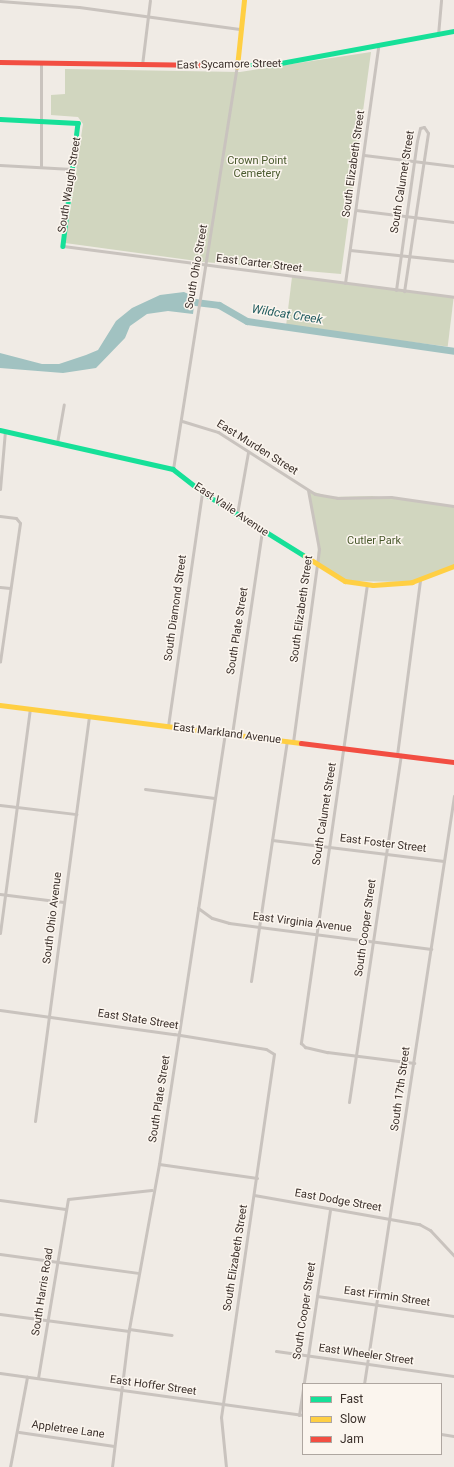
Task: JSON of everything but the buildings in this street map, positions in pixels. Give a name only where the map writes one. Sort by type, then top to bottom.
[{"type":"main road","points":[[237,67],[244,0]]},
{"type":"main road","name":"East Sycamore Street","points":[[0,62],[237,67],[301,62],[454,31]]},
{"type":"main road","points":[[0,119],[41,121]]},
{"type":"main road","name":"South Waugh Street","points":[[41,121],[78,123],[63,246]]},
{"type":"main road","name":"East Vaile Avenue","points":[[2,430],[173,469],[202,492],[317,566],[342,580],[367,584],[420,580],[454,566]]},
{"type":"main road","name":"East Markland Avenue","points":[[0,704],[454,762]]},
{"type":"street","points":[[142,65],[150,0]]},
{"type":"street","points":[[438,35],[441,0]]},
{"type":"street","points":[[0,1],[148,16],[240,29]]},
{"type":"street","name":"South Elizabeth Street","points":[[345,283],[378,46]]},
{"type":"street","points":[[41,63],[41,166]]},
{"type":"street","name":"South Ohio Street","points":[[173,469],[182,421],[202,285],[207,266],[237,67]]},
{"type":"street","name":"South Calumet Street","points":[[396,290],[420,128],[424,127],[428,133],[404,291]]},
{"type":"street","points":[[364,155],[454,166]]},
{"type":"street","points":[[0,165],[41,166],[72,169]]},
{"type":"street","points":[[356,210],[454,222]]},
{"type":"street","name":"East Carter Street","points":[[63,246],[207,266],[454,297]]},
{"type":"street","points":[[350,250],[454,262]]},
{"type":"street","points":[[57,443],[64,405]]},
{"type":"street","name":"East Murden Street","points":[[182,421],[218,432],[298,485],[308,490]]},
{"type":"street","points":[[0,489],[2,430]]},
{"type":"street","points":[[237,514],[248,452]]},
{"type":"street","points":[[308,490],[337,498],[390,497],[454,506]]},
{"type":"street","name":"South Elizabeth Street","points":[[293,742],[319,549],[308,490]]},
{"type":"street","name":"South Diamond Street","points":[[168,726],[202,492]]},
{"type":"street","points":[[0,516],[19,520],[0,662]]},
{"type":"street","name":"South Plate Street","points":[[232,734],[262,531]]},
{"type":"street","name":"South Cooper Street","points":[[349,1102],[386,854],[420,580]]},
{"type":"street","name":"South Calumet Street","points":[[356,1056],[302,1045],[316,935],[367,584]]},
{"type":"street","points":[[0,587],[10,588]]},
{"type":"street","points":[[0,934],[30,708]]},
{"type":"street","name":"South Ohio Avenue","points":[[35,1121],[89,716]]},
{"type":"street","name":"South Plate Street","points":[[112,1467],[120,1390],[129,1330],[152,1190],[160,1164],[225,733]]},
{"type":"street","points":[[250,981],[287,741]]},
{"type":"street","points":[[145,789],[214,798]]},
{"type":"street","name":"South 17th Street","points":[[364,1383],[454,796]]},
{"type":"street","points":[[0,805],[76,814]]},
{"type":"street","name":"East Foster Street","points":[[272,840],[444,861]]},
{"type":"street","points":[[0,894],[64,902]]},
{"type":"street","name":"East Virginia Avenue","points":[[198,908],[219,921],[431,949]]},
{"type":"street","name":"East State Street","points":[[0,1010],[179,1035],[273,1052]]},
{"type":"street","name":"South Elizabeth Street","points":[[226,1467],[220,1428],[222,1404],[257,1178],[273,1052]]},
{"type":"street","points":[[356,1056],[414,1063]]},
{"type":"street","points":[[160,1164],[257,1178]]},
{"type":"street","points":[[0,1200],[65,1209],[68,1199],[152,1190]]},
{"type":"street","name":"East Dodge Street","points":[[254,1195],[330,1210],[419,1224],[430,1230],[454,1256]]},
{"type":"street","name":"South Harris Road","points":[[38,1378],[58,1262],[65,1209]]},
{"type":"street","name":"South Cooper Street","points":[[303,1383],[330,1210]]},
{"type":"street","points":[[0,1254],[138,1273]]},
{"type":"street","name":"East Firmin Street","points":[[317,1296],[454,1316]]},
{"type":"street","points":[[0,1314],[172,1335]]},
{"type":"street","name":"East Wheeler Street","points":[[276,1351],[454,1376]]},
{"type":"street","name":"East Hoffer Street","points":[[0,1373],[299,1415]]},
{"type":"street","points":[[10,1467],[19,1432],[28,1377]]},
{"type":"street","name":"South Cooper Street","points":[[299,1415],[302,1393]]},
{"type":"street","name":"Appletree Lane","points":[[19,1432],[114,1446]]},
{"type":"street","points":[[442,1434],[454,1436]]},
{"type":"green space","name":"Crown Point Cemetery","points":[[371,52],[341,274],[204,262],[65,243],[83,124],[78,117],[51,115],[51,95],[65,94],[65,69],[240,72]]},
{"type":"green space","points":[[292,277],[454,297],[448,346],[286,327]]},
{"type":"green space","name":"Cutler Park","points":[[308,490],[330,497],[372,496],[454,506],[454,566],[412,582],[345,581],[317,566],[318,542]]},
{"type":"water","points":[[184,292],[195,297],[193,314],[168,311],[147,314],[130,326],[125,338],[96,368],[63,373],[0,368],[0,353],[42,364],[59,364],[86,355],[98,350],[116,321],[132,308],[160,295]]},
{"type":"waterway","name":"Wildcat Creek","points":[[187,301],[219,305],[247,321],[454,351]]},
{"type":"traffic: fast","points":[[226,65],[270,65],[454,31]]},
{"type":"traffic: fast","points":[[0,119],[78,123],[63,246]]},
{"type":"traffic: fast","points":[[0,430],[173,469],[202,492],[305,556]]},
{"type":"traffic: slow","points":[[237,67],[244,0]]},
{"type":"traffic: slow","points":[[305,556],[345,581],[373,585],[412,582],[454,566]]},
{"type":"traffic: slow","points":[[0,705],[301,743]]},
{"type":"traffic: jam","points":[[0,62],[226,65]]},
{"type":"traffic: jam","points":[[301,743],[454,762]]}]
